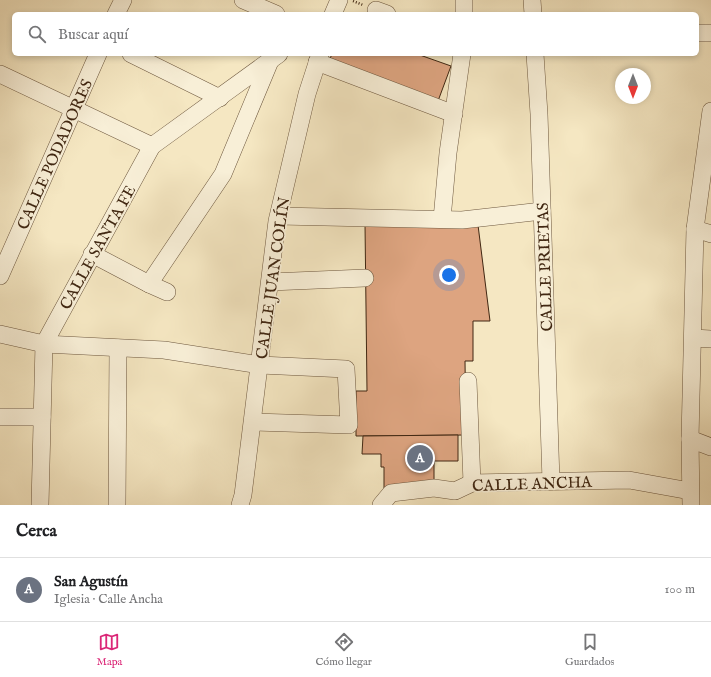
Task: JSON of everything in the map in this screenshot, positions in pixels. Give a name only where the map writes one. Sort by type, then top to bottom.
[{"type":"street","points":[[117,12],[123,0]]},
{"type":"street","points":[[243,0],[271,12]]},
{"type":"street","points":[[334,12],[339,0]]},
{"type":"street","points":[[464,0],[464,12]]},
{"type":"street","points":[[532,0],[533,12]]},
{"type":"street","points":[[699,33],[711,33]]},
{"type":"street","name":"CALLE PODADORES","points":[[0,276],[97,56]]},
{"type":"street","points":[[135,56],[220,98]]},
{"type":"street","points":[[442,219],[448,153],[462,56]]},
{"type":"street","name":"CALLE PRIETAS","points":[[536,56],[551,481]]},
{"type":"street","points":[[149,284],[223,174],[275,58]]},
{"type":"street","name":"CALLE SANTA FE","points":[[40,505],[44,344],[152,146],[275,58]]},
{"type":"street","points":[[319,58],[454,114]]},
{"type":"street","name":"CALLE JUAN COLÍN","points":[[240,505],[253,422],[278,216],[307,94],[319,58]]},
{"type":"street","points":[[2,79],[74,109],[152,146]]},
{"type":"street","points":[[690,498],[695,229],[711,111]]},
{"type":"street","points":[[278,216],[462,220],[542,212]]},
{"type":"street","points":[[695,229],[711,234]]},
{"type":"street","points":[[92,254],[167,292]]},
{"type":"street","points":[[270,282],[365,278]]},
{"type":"street","points":[[0,334],[44,344],[164,350],[260,365],[346,369],[349,425],[253,422]]},
{"type":"street","points":[[693,338],[711,339]]},
{"type":"street","points":[[117,505],[118,348]]},
{"type":"street","points":[[468,381],[472,483]]},
{"type":"street","points":[[0,417],[42,417]]},
{"type":"street","points":[[690,439],[711,447]]},
{"type":"street","name":"CALLE ANCHA","points":[[381,505],[391,493],[434,488],[455,491],[472,483],[551,481],[629,480],[690,498]]},
{"type":"building","points":[[331,56],[423,56],[451,66],[438,101],[329,61]]},
{"type":"building","points":[[365,224],[478,225],[490,321],[473,321],[473,361],[465,361],[466,435],[356,436],[356,391],[367,391]]},
{"type":"building","points":[[458,435],[458,461],[434,461],[434,488],[384,488],[384,467],[381,467],[381,454],[362,454],[363,436]]},
{"type":"place","name":"San Agustín","points":[[420,458]]}]
